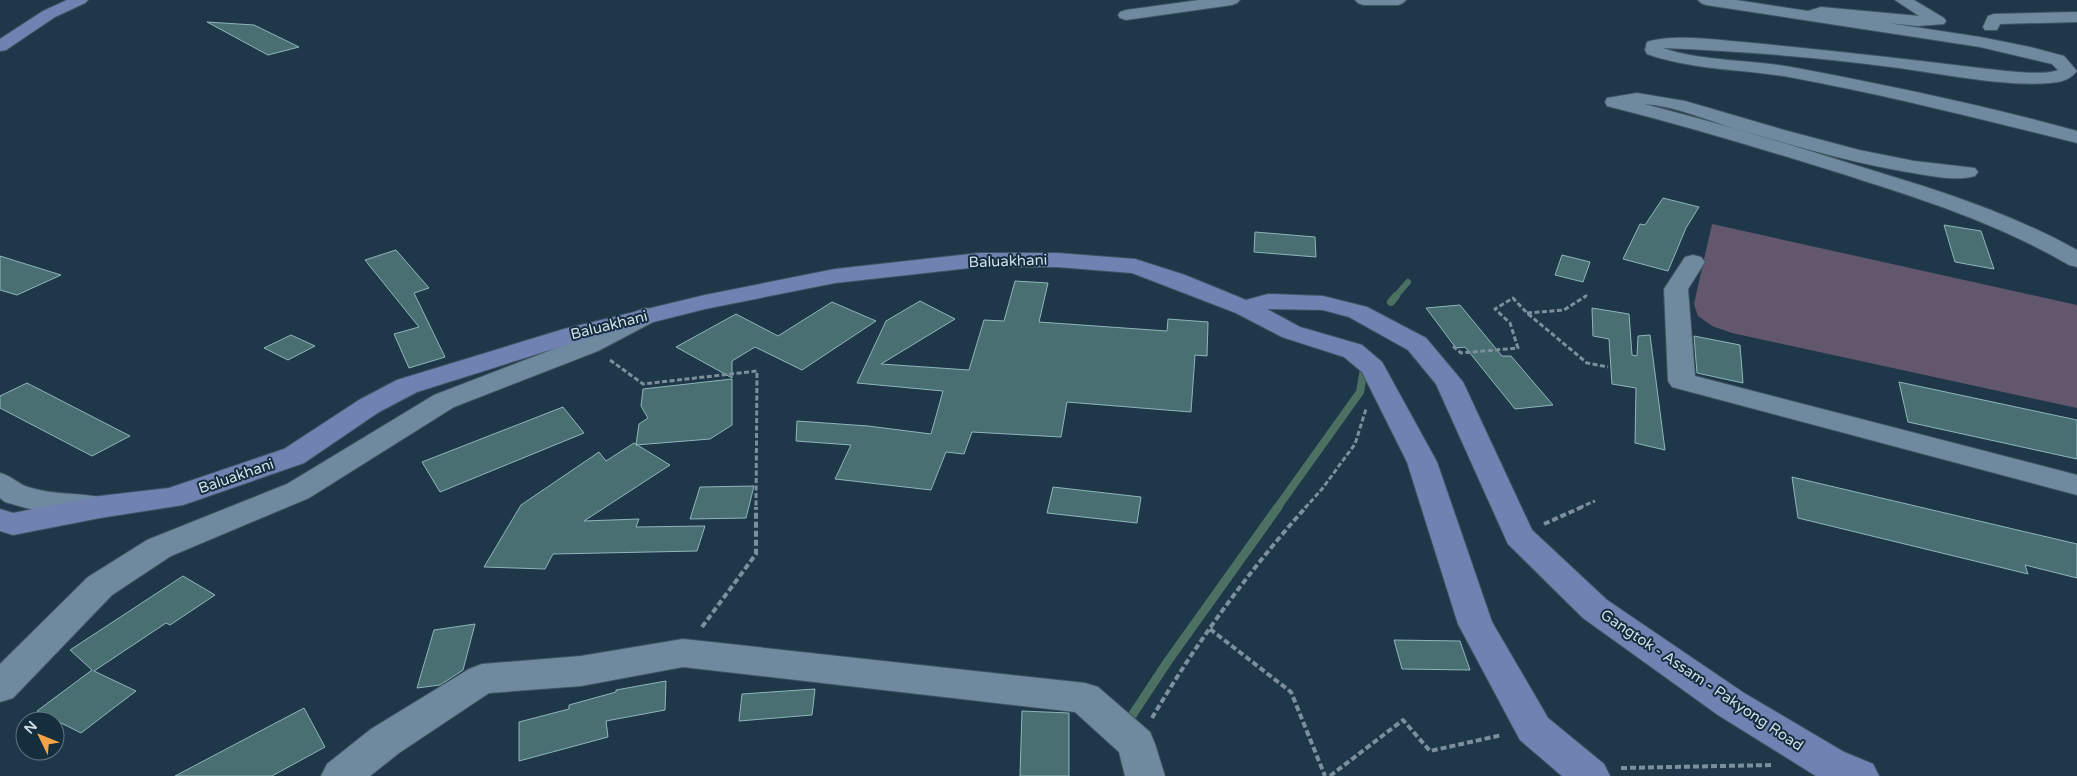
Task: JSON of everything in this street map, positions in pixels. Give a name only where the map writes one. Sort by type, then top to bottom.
[{"type":"main road","points":[[0,46],[49,14],[80,0]]},
{"type":"main road","name":"Baluakhani","points":[[100,507],[172,498],[294,456],[368,406],[406,386],[573,334],[705,302],[835,276],[979,260],[1057,260],[1135,266],[1176,280],[1245,308],[1291,332],[1353,351],[1373,368],[1422,462],[1475,624],[1534,729]]},
{"type":"main road","name":"Gangtok - Assam - Pakyong Road","points":[[1245,308],[1268,301],[1323,303],[1358,312],[1417,344],[1449,382],[1519,536],[1595,609],[1731,704],[1830,764],[1859,776]]},
{"type":"main road","points":[[0,521],[13,524],[100,507]]},
{"type":"main road","points":[[1534,729],[1585,772]]},
{"type":"street","points":[[1126,15],[1232,0]]},
{"type":"street","points":[[1364,0],[1398,0]]},
{"type":"street","points":[[1706,0],[1980,42],[2058,60],[2068,71],[2062,76],[2050,78],[2021,77],[1852,57],[1727,46],[1662,43],[1653,46],[1653,50],[1664,55],[1762,68],[1880,89],[2028,123],[2077,137]]},
{"type":"street","points":[[1800,0],[1991,27],[2010,23],[2076,16]]},
{"type":"street","points":[[1903,0],[1934,19]]},
{"type":"street","points":[[1812,16],[1821,12],[1918,22],[1934,19]]},
{"type":"street","points":[[1968,172],[1944,171],[1895,164],[1779,135],[1659,101],[1636,98],[1614,102],[1685,119],[1949,200],[2053,246],[2077,260]]},
{"type":"street","points":[[1693,262],[1676,289],[1682,381],[2077,485]]},
{"type":"street","points":[[0,687],[100,586],[159,548],[298,491],[444,401],[590,345],[646,316]]},
{"type":"street","name":"Baluakhani","points":[[0,483],[16,495],[52,503],[100,507]]},
{"type":"street","points":[[342,776],[385,741],[482,679],[581,671],[683,653],[1085,698],[1141,760]]},
{"type":"path","points":[[1527,314],[1564,310],[1587,295]]},
{"type":"path","points":[[1462,354],[1518,348],[1510,323],[1495,309],[1513,298],[1527,314],[1587,363],[1608,367]]},
{"type":"path","points":[[590,345],[642,384],[756,371],[756,554],[683,653]]},
{"type":"path","points":[[1141,760],[1179,672],[1264,553],[1322,489],[1355,444],[1366,407]]},
{"type":"path","points":[[1519,536],[1595,501]]},
{"type":"path","points":[[1210,629],[1292,692],[1325,776]]},
{"type":"path","points":[[1330,776],[1403,720],[1430,751],[1534,729]]},
{"type":"path","points":[[1585,772],[1780,765]]},
{"type":"shaded area","points":[[1712,224],[2077,305],[2077,408],[1732,333],[1712,326],[1698,316],[1694,304]]},
{"type":"building","points":[[207,22],[254,25],[299,47],[268,55]]},
{"type":"building","points":[[1663,198],[1699,207],[1686,228],[1668,271],[1623,259],[1640,224],[1645,225]]},
{"type":"building","points":[[1944,225],[1981,231],[1994,269],[1955,262]]},
{"type":"building","points":[[1255,232],[1315,237],[1316,257],[1254,252]]},
{"type":"building","points":[[396,250],[429,288],[414,293],[445,357],[409,368],[394,334],[419,327],[365,260]]},
{"type":"building","points":[[1562,255],[1590,262],[1583,282],[1555,275]]},
{"type":"building","points":[[0,256],[61,275],[17,295],[0,290]]},
{"type":"building","points":[[1015,281],[1048,283],[1039,322],[1167,331],[1168,319],[1208,322],[1207,356],[1195,355],[1191,412],[1067,402],[1061,437],[972,432],[964,454],[946,452],[931,490],[835,479],[851,445],[796,441],[797,421],[868,426],[931,434],[943,391],[857,383],[886,321],[920,301],[955,319],[881,364],[969,370],[984,320],[1004,321]]},
{"type":"building","points":[[832,302],[876,321],[802,370],[755,347],[732,361],[732,378],[676,347],[736,314],[778,336]]},
{"type":"building","points":[[1460,305],[1502,356],[1511,356],[1553,405],[1515,409],[1465,347],[1456,348],[1426,308]]},
{"type":"building","points":[[1592,308],[1629,314],[1632,355],[1637,356],[1638,336],[1650,335],[1665,450],[1635,443],[1636,388],[1612,384],[1609,339],[1593,336]]},
{"type":"building","points":[[291,335],[315,346],[288,360],[264,348]]},
{"type":"building","points":[[1694,336],[1740,345],[1743,383],[1697,373]]},
{"type":"building","points":[[732,379],[732,425],[710,439],[636,445],[639,424],[648,418],[641,406],[643,389]]},
{"type":"building","points":[[1899,382],[2077,420],[2077,459],[1908,422]]},
{"type":"building","points":[[27,383],[130,436],[92,456],[0,408],[0,396]]},
{"type":"building","points":[[563,407],[584,433],[440,492],[422,462]]},
{"type":"building","points":[[634,443],[670,465],[584,521],[639,519],[636,527],[705,526],[697,551],[553,554],[545,569],[484,567],[521,505],[599,452],[606,461]]},
{"type":"building","points":[[1792,477],[2077,544],[2077,578],[2025,565],[2028,574],[1798,518]]},
{"type":"building","points":[[754,486],[746,518],[690,519],[700,487]]},
{"type":"building","points":[[1053,487],[1141,497],[1137,523],[1047,513]]},
{"type":"building","points":[[183,576],[215,595],[170,625],[166,623],[94,671],[136,691],[81,733],[65,725],[65,711],[37,711],[92,670],[70,650]]},
{"type":"building","points":[[475,624],[463,670],[440,685],[417,688],[434,630]]},
{"type":"building","points":[[1394,640],[1460,641],[1470,670],[1402,669]]},
{"type":"building","points":[[666,681],[665,710],[606,721],[608,737],[519,761],[519,722],[569,709],[569,705],[616,692],[616,690]]},
{"type":"building","points":[[815,689],[812,715],[739,721],[742,694]]},
{"type":"building","points":[[304,708],[325,747],[272,776],[175,776]]},
{"type":"building","points":[[1022,711],[1069,713],[1069,776],[1020,776]]},
{"type":"waterway","points":[[1395,297],[1408,282]]},
{"type":"waterway","points":[[1391,302],[1396,296]]},
{"type":"waterway","points":[[1277,508],[1360,392],[1364,369]]},
{"type":"waterway","points":[[1129,720],[1168,661],[1278,507]]}]
